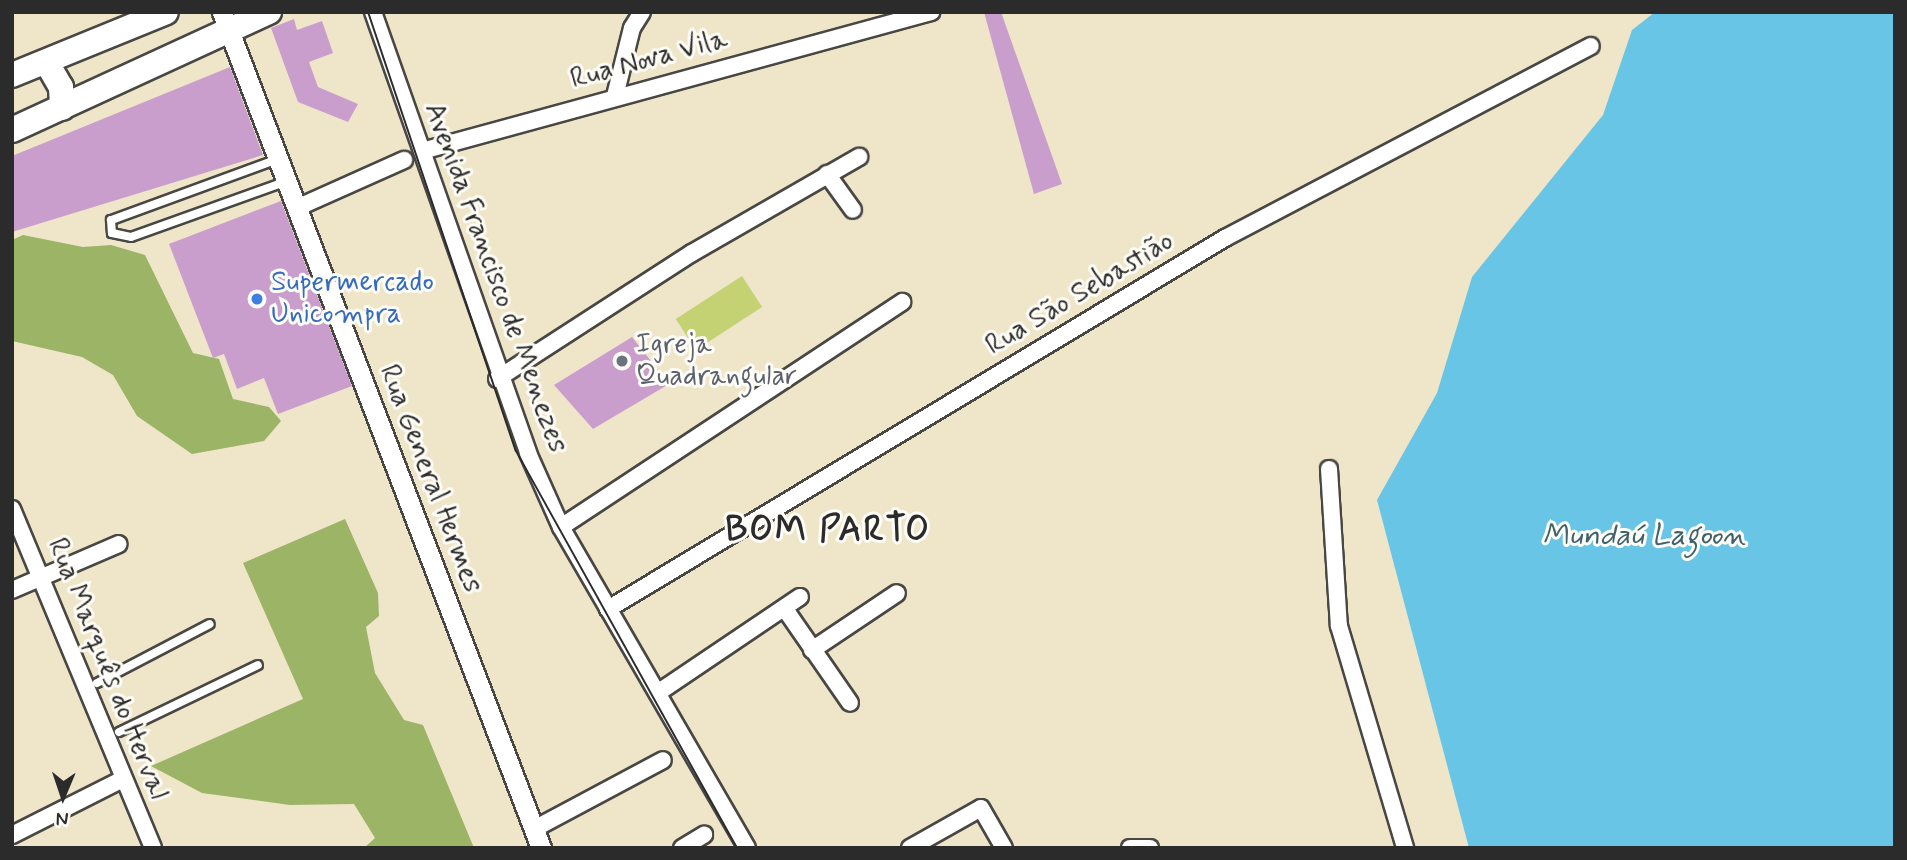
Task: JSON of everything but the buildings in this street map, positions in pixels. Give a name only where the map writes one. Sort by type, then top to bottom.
[{"type":"main road","points":[[12,75],[115,36],[166,12]]},
{"type":"main road","points":[[12,130],[128,76],[226,22],[269,12]]},
{"type":"main road","points":[[115,36],[116,60],[128,76]]},
{"type":"main road","points":[[47,63],[61,88],[62,108]]},
{"type":"street","name":"Avenida Francisco de Menezes","points":[[373,12],[498,379],[561,527],[747,848]]},
{"type":"street","points":[[615,96],[632,28],[642,12]]},
{"type":"street","name":"Rua Nova Vila","points":[[422,151],[615,96],[931,12]]},
{"type":"street","name":"Rua General Hermes","points":[[226,22],[301,206],[541,848]]},
{"type":"street","name":"Rua São Sebastião","points":[[608,608],[1225,238],[1591,46]]},
{"type":"street","points":[[498,379],[827,174],[859,157]]},
{"type":"street","points":[[301,206],[404,160]]},
{"type":"street","points":[[827,174],[853,210]]},
{"type":"street","points":[[561,527],[902,302]]},
{"type":"street","points":[[1329,469],[1339,626],[1405,848]]},
{"type":"street","name":"Rua Marquês do Herval","points":[[12,509],[113,735],[123,779],[153,848]]},
{"type":"street","points":[[12,590],[41,574],[119,544]]},
{"type":"street","points":[[812,650],[897,593]]},
{"type":"street","points":[[659,692],[785,610],[800,597]]},
{"type":"street","points":[[785,610],[850,703]]},
{"type":"street","points":[[534,829],[663,760]]},
{"type":"street","points":[[12,835],[123,779]]},
{"type":"street","points":[[910,848],[981,808],[1003,848]]},
{"type":"street","points":[[682,848],[704,835]]},
{"type":"lane","points":[[281,158],[111,220],[112,233],[131,237],[290,180]]},
{"type":"lane","points":[[92,685],[210,624]]},
{"type":"lane","points":[[113,735],[258,665]]},
{"type":"green space","points":[[23,235],[83,247],[111,245],[145,255],[193,353],[219,359],[233,399],[269,407],[281,421],[264,441],[192,454],[137,416],[113,375],[82,357],[12,341],[12,240]]},
{"type":"green space","points":[[742,276],[762,307],[696,350],[676,319]]},
{"type":"green space","points":[[345,519],[378,593],[379,616],[366,627],[375,673],[404,720],[423,725],[474,848],[364,848],[375,838],[354,804],[290,805],[202,793],[151,766],[303,699],[243,563]]},
{"type":"water","name":"Mundaú Lagoon","points":[[1655,12],[1895,12],[1895,848],[1469,848],[1377,500],[1437,393],[1472,277],[1603,115],[1632,30]]},
{"type":"tram line","points":[[368,12],[516,451],[737,848]]},
{"type":"place","name":"Supermercado Unicompra","points":[[257,299]]},
{"type":"place","name":"Igreja Quadrangular","points":[[622,361]]},
{"type":"district","name":"BOM PARTO","points":[[828,530]]}]
